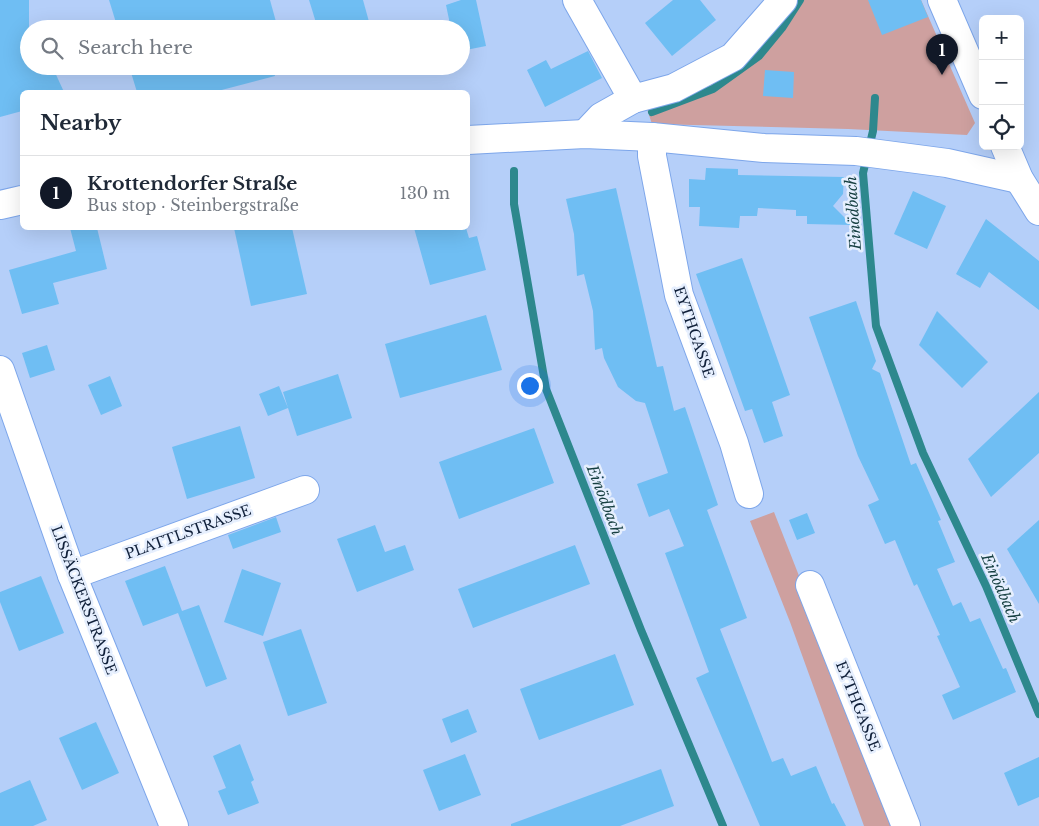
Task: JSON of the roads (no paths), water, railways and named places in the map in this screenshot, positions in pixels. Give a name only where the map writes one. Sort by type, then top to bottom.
[{"type":"street","points":[[577,0],[634,99]]},
{"type":"street","points":[[585,134],[601,116],[634,99],[674,88],[733,57],[783,0]]},
{"type":"street","points":[[942,0],[979,86]]},
{"type":"street","points":[[470,140],[585,134],[652,136],[764,148],[867,152],[947,164],[1020,179]]},
{"type":"street","name":"EYTHGASSE","points":[[652,136],[652,156],[679,295],[734,443],[749,494]]},
{"type":"street","points":[[1007,150],[1020,179],[1039,212]]},
{"type":"street","points":[[0,205],[20,200]]},
{"type":"street","name":"LISSÄCKERSTRASSE","points":[[0,370],[72,574],[174,826]]},
{"type":"street","name":"PLATTLSTRASSE","points":[[72,574],[305,490]]},
{"type":"street","name":"EYTHGASSE","points":[[810,586],[906,826]]},
{"type":"waterway","name":"Einödbach","points":[[652,112],[713,89],[759,56],[782,28],[800,0]]},
{"type":"waterway","name":"Einödbach","points":[[875,98],[873,131],[863,173],[876,326],[923,453],[986,586],[1039,714]]},
{"type":"waterway","name":"Einödbach","points":[[514,171],[514,204],[546,389],[641,630],[723,826]]},
{"type":"place","name":"Krottendorfer Straße","points":[[942,75]]}]
